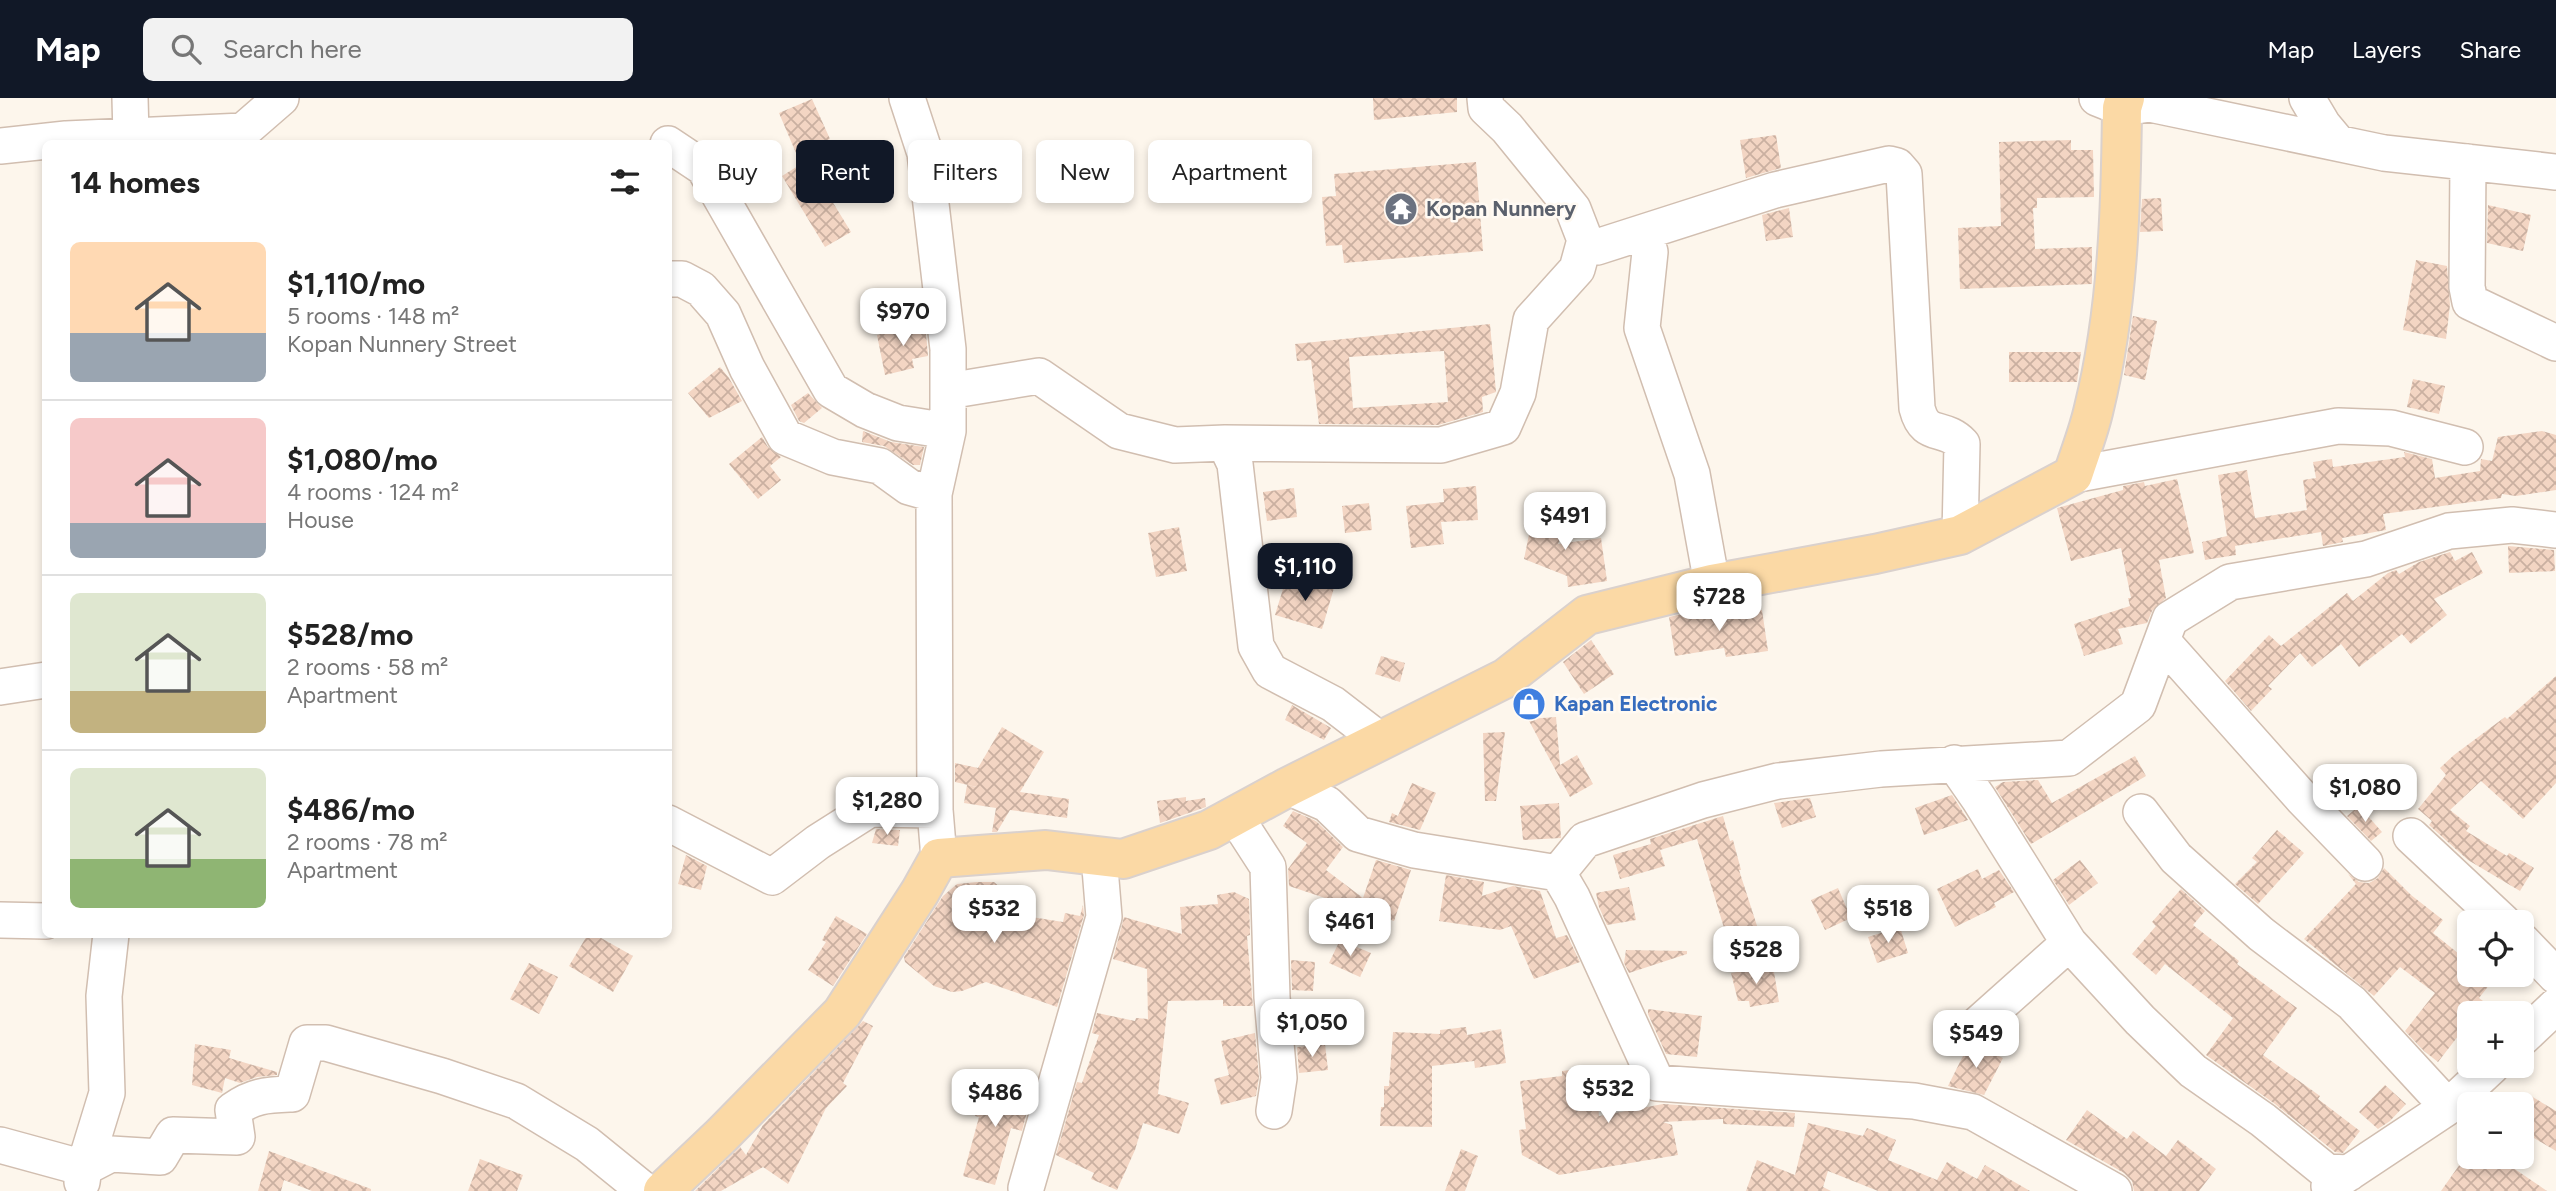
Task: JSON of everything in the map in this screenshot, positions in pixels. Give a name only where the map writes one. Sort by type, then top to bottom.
[{"type":"main road","points":[[663,1191],[842,1013],[939,858],[1046,850],[1123,859],[1209,830],[1288,787],[1506,678],[1587,615],[1712,584],[1875,554],[1960,535],[2073,475],[2094,408],[2114,297],[2121,210],[2115,101]]},
{"type":"street","points":[[130,98],[131,136]]},
{"type":"street","points":[[77,140],[243,131],[281,98]]},
{"type":"street","points":[[907,98],[925,153],[948,349],[948,431],[934,494],[935,810],[939,858]]},
{"type":"street","points":[[1485,98],[1486,108],[1507,128],[1573,209],[1588,243],[1597,247],[1775,190],[1889,164],[1897,166],[1904,174],[1917,408],[1920,421],[1927,428],[1952,434],[1962,444],[1960,535]]},
{"type":"street","points":[[2307,98],[2337,144]]},
{"type":"street","points":[[2115,101],[2150,104],[2384,153],[2556,172]]},
{"type":"street","points":[[0,146],[42,143]]},
{"type":"street","points":[[672,147],[704,168],[831,390],[865,410],[898,423],[948,431]]},
{"type":"street","points":[[2468,162],[2467,287],[2470,302],[2556,343]]},
{"type":"street","points":[[1644,233],[1650,253],[1642,328],[1692,474],[1712,584]]},
{"type":"street","points":[[948,391],[1039,376],[1119,431],[1175,445],[1441,444],[1503,427],[1518,393],[1531,320],[1577,269],[1588,243]]},
{"type":"street","points":[[672,279],[682,279],[701,289],[723,314],[747,368],[785,437],[833,457],[880,466],[909,487],[934,494]]},
{"type":"street","points":[[2073,475],[2338,426],[2391,428],[2465,447]]},
{"type":"street","points":[[1225,443],[1235,464],[1256,646],[1270,671],[1333,704],[1381,741]]},
{"type":"street","points":[[1558,873],[1585,840],[1703,800],[1778,780],[1954,763],[2069,758],[2138,705],[2170,618],[2230,582],[2366,559],[2449,531],[2512,525],[2556,530]]},
{"type":"street","points":[[2163,642],[2303,799],[2365,863]]},
{"type":"street","points":[[0,687],[42,681]]},
{"type":"street","points":[[1954,763],[2069,943],[2140,1020],[2193,1071],[2263,1120],[2327,1172],[2349,1173]]},
{"type":"street","points":[[1288,787],[1327,804],[1358,834],[1414,850],[1558,873]]},
{"type":"street","points":[[672,825],[772,877],[818,842],[870,809],[935,810]]},
{"type":"street","points":[[2141,812],[2176,858],[2261,934],[2352,1003],[2448,1107]]},
{"type":"street","points":[[1235,816],[1268,867],[1272,997],[1279,1078],[1274,1111]]},
{"type":"street","points":[[2411,836],[2490,910]]},
{"type":"street","points":[[1026,1188],[1104,917],[1099,856]]},
{"type":"street","points":[[1558,873],[1572,897],[1657,1083],[1914,1101],[1973,1112],[2114,1191]]},
{"type":"street","points":[[0,920],[42,921]]},
{"type":"street","points":[[83,1180],[107,1093],[104,996],[111,938]]},
{"type":"street","points":[[1976,1026],[2069,943]]},
{"type":"street","points":[[2534,953],[2556,976]]},
{"type":"street","points":[[2534,1027],[2556,1006]]},
{"type":"street","points":[[83,1180],[111,1154],[160,1157],[173,1135],[237,1137],[233,1110],[248,1099],[292,1094],[307,1043],[326,1043],[442,1076],[516,1101],[587,1144],[645,1191]]},
{"type":"street","points":[[2320,1191],[2448,1107],[2479,1078]]},
{"type":"street","points":[[0,1145],[83,1180]]},
{"type":"building","points":[[1373,98],[1457,98],[1457,112],[1374,120]]},
{"type":"building","points":[[812,99],[830,139],[796,140],[796,153],[779,113]]},
{"type":"building","points":[[1776,135],[1781,168],[1746,178],[1740,140]]},
{"type":"building","points":[[2071,140],[2071,150],[2093,150],[2094,197],[2037,198],[2037,208],[2033,208],[2035,249],[2092,247],[2092,284],[1960,289],[1958,228],[2001,226],[1999,142]]},
{"type":"building","name":"Kopan Nunnery","points":[[1476,162],[1483,251],[1344,263],[1342,245],[1326,246],[1322,197],[1336,196],[1334,174]]},
{"type":"building","points":[[796,167],[796,199],[782,176]]},
{"type":"building","points":[[2161,198],[2163,231],[2140,232],[2142,199]]},
{"type":"building","points":[[798,203],[833,203],[851,232],[825,247]]},
{"type":"building","points":[[2488,205],[2531,215],[2523,251],[2487,243]]},
{"type":"building","points":[[1789,208],[1793,237],[1766,241],[1762,215]]},
{"type":"building","points":[[2416,260],[2447,266],[2450,305],[2446,339],[2403,330]]},
{"type":"building","points":[[2133,316],[2157,321],[2145,380],[2124,375]]},
{"type":"building","points":[[925,322],[928,356],[912,359],[914,368],[885,375],[877,335]]},
{"type":"building","points":[[1490,324],[1496,392],[1482,397],[1483,412],[1438,425],[1319,424],[1311,360],[1297,361],[1295,344]],"holes":[[[1444,351],[1448,402],[1353,408],[1349,357]]]},
{"type":"building","points":[[2009,352],[2081,352],[2077,382],[2009,382]]},
{"type":"building","points":[[720,367],[742,401],[709,418],[688,393]]},
{"type":"building","points":[[2413,379],[2445,386],[2439,414],[2407,407]]},
{"type":"building","points":[[808,393],[822,408],[804,423],[799,421],[791,405]]},
{"type":"building","points":[[863,431],[891,442],[924,447],[920,465],[913,465],[884,446],[862,442]]},
{"type":"building","points":[[2542,431],[2556,435],[2556,490],[2516,496],[2502,494],[2501,498],[2383,514],[2386,530],[2342,538],[2343,542],[2323,546],[2321,532],[2235,546],[2236,555],[2205,560],[2202,542],[2227,536],[2218,475],[2247,470],[2255,518],[2307,510],[2303,480],[2316,478],[2313,462],[2332,459],[2333,467],[2405,457],[2404,452],[2432,459],[2435,478],[2480,471],[2481,459],[2492,461],[2498,437]]},
{"type":"building","points":[[762,437],[768,447],[781,457],[770,466],[781,480],[758,499],[729,464]]},
{"type":"building","points":[[2177,479],[2194,553],[2159,560],[2166,598],[2152,611],[2147,623],[2118,629],[2123,644],[2084,656],[2074,624],[2130,606],[2128,598],[2131,598],[2121,548],[2071,561],[2057,508],[2123,490],[2123,486],[2144,482],[2145,486]]},
{"type":"building","points":[[1476,486],[1478,520],[1441,522],[1444,544],[1411,548],[1406,506],[1444,502],[1443,489]]},
{"type":"building","points":[[1294,488],[1297,517],[1267,521],[1263,492]]},
{"type":"building","points":[[1369,503],[1372,530],[1345,533],[1342,506]]},
{"type":"building","points":[[1534,510],[1568,520],[1558,544],[1601,538],[1607,581],[1568,587],[1567,576],[1524,559]]},
{"type":"building","points":[[1179,527],[1187,571],[1156,577],[1148,533]]},
{"type":"building","points":[[2508,546],[2554,550],[2555,571],[2509,573]]},
{"type":"building","points":[[2450,552],[2455,561],[2472,552],[2483,573],[2434,599],[2447,615],[2411,644],[2402,634],[2359,667],[2341,644],[2312,667],[2300,653],[2268,686],[2272,689],[2251,711],[2225,681],[2269,635],[2281,646],[2347,593],[2353,601],[2388,573],[2396,570],[2399,574],[2419,562]]},
{"type":"building","points":[[1286,579],[1334,588],[1322,629],[1275,615]]},
{"type":"building","points":[[1707,608],[1709,618],[1762,610],[1768,651],[1726,657],[1724,648],[1675,656],[1669,617]]},
{"type":"building","points":[[1591,640],[1614,674],[1584,694],[1563,662]]},
{"type":"building","points":[[1381,656],[1405,663],[1400,682],[1375,674]]},
{"type":"building","points":[[2556,676],[2556,783],[2523,819],[2481,781],[2450,810],[2470,826],[2466,831],[2507,856],[2509,853],[2534,868],[2520,891],[2468,860],[2429,825],[2432,821],[2418,809],[2446,775],[2440,768],[2505,717],[2507,719]]},
{"type":"building","points":[[1292,705],[1331,728],[1324,740],[1285,720]]},
{"type":"building","points":[[1556,717],[1560,765],[1577,755],[1593,784],[1570,797],[1528,719]]},
{"type":"building","points":[[1002,727],[1044,752],[1020,792],[1069,799],[1067,818],[1010,810],[997,832],[992,832],[996,808],[964,803],[967,785],[977,787],[955,782],[955,763],[978,768]]},
{"type":"building","points":[[1505,732],[1496,801],[1485,801],[1483,733]]},
{"type":"building","points":[[2135,756],[2146,776],[2031,844],[1995,787],[2003,782],[2038,780],[2052,803]]},
{"type":"building","points":[[1412,783],[1436,793],[1420,830],[1389,822],[1392,813],[1398,816]]},
{"type":"building","points":[[1952,795],[1968,820],[1924,835],[1915,808]]},
{"type":"building","points":[[1186,797],[1186,801],[1205,798],[1206,807],[1160,823],[1157,801]]},
{"type":"building","points":[[1810,798],[1816,817],[1782,828],[1774,803]]},
{"type":"building","points":[[1559,803],[1561,838],[1523,840],[1520,806]]},
{"type":"building","points":[[2359,806],[2382,832],[2371,841],[2347,816]]},
{"type":"building","points":[[1293,811],[1316,821],[1343,847],[1326,870],[1363,898],[1376,860],[1411,870],[1394,921],[1289,886],[1288,869],[1307,843],[1283,826]]},
{"type":"building","points":[[1723,816],[1730,841],[1733,840],[1739,870],[1759,932],[1728,941],[1697,839],[1660,850],[1665,866],[1620,879],[1613,855],[1651,844],[1650,839]]},
{"type":"building","points":[[876,829],[900,830],[898,846],[872,843]]},
{"type":"building","points":[[2277,830],[2304,853],[2258,904],[2235,884],[2257,862],[2252,858]]},
{"type":"building","points":[[686,855],[707,866],[701,890],[678,884]]},
{"type":"building","points":[[2080,860],[2098,883],[2069,905],[2053,880]]},
{"type":"building","points":[[2384,868],[2411,895],[2443,920],[2433,933],[2457,952],[2457,987],[2488,987],[2479,998],[2483,1001],[2457,1001],[2457,1037],[2438,1062],[2405,1031],[2435,993],[2400,967],[2374,996],[2304,939],[2356,884],[2348,874],[2359,882],[2369,883],[2378,878]]},
{"type":"building","points":[[1978,869],[1982,879],[1999,870],[2014,892],[1994,903],[1996,907],[1955,927],[1937,889]]},
{"type":"building","points":[[1446,875],[1484,882],[1482,896],[1513,886],[1540,891],[1556,938],[1567,935],[1580,962],[1534,979],[1511,926],[1500,930],[1439,921]]},
{"type":"building","points":[[994,882],[1010,896],[1013,914],[1063,922],[1065,913],[1080,916],[1083,905],[1084,915],[1057,1007],[986,982],[952,992],[934,986],[905,962],[904,957],[943,896],[957,884]]},
{"type":"building","points":[[1629,887],[1636,920],[1607,925],[1596,893]]},
{"type":"building","points":[[1838,888],[1851,918],[1825,930],[1811,900]]},
{"type":"building","points":[[2181,889],[2205,911],[2193,925],[2239,961],[2237,964],[2297,1008],[2263,1055],[2320,1096],[2318,1099],[2360,1131],[2343,1153],[2335,1152],[2275,1104],[2206,1055],[2233,1018],[2165,964],[2156,975],[2132,954],[2156,926],[2152,922]]},
{"type":"building","points":[[1234,892],[1249,899],[1250,935],[1247,936],[1253,1006],[1223,1006],[1223,1000],[1168,1001],[1158,1094],[1189,1103],[1179,1134],[1143,1123],[1135,1150],[1117,1190],[1091,1179],[1094,1173],[1056,1155],[1077,1082],[1082,1083],[1099,1035],[1092,1033],[1097,1013],[1135,1021],[1136,1018],[1148,1019],[1147,969],[1113,959],[1124,917],[1182,934],[1180,907],[1218,904],[1217,895]]},
{"type":"building","points":[[836,916],[867,934],[833,986],[808,970],[826,942],[822,940]]},
{"type":"building","points":[[1900,927],[1908,953],[1877,963],[1868,937]]},
{"type":"building","points":[[586,938],[601,938],[633,956],[613,992],[569,966]]},
{"type":"building","points":[[1340,940],[1371,953],[1360,977],[1329,963]]},
{"type":"building","points":[[1626,950],[1687,951],[1687,954],[1629,973],[1624,963]]},
{"type":"building","points":[[1291,960],[1315,962],[1313,991],[1292,990]]},
{"type":"building","points":[[529,963],[558,977],[539,1014],[510,999]]},
{"type":"building","points":[[1773,966],[1779,1002],[1750,1007],[1749,1001],[1738,1001],[1731,973]]},
{"type":"building","points":[[1648,1009],[1702,1016],[1697,1057],[1666,1054]]},
{"type":"building","points":[[863,1021],[873,1026],[843,1083],[847,1086],[826,1108],[788,1184],[763,1167],[721,1191],[695,1191],[740,1147],[746,1155],[763,1125]]},
{"type":"building","points":[[1466,1027],[1467,1035],[1501,1029],[1506,1063],[1475,1068],[1474,1061],[1432,1066],[1432,1127],[1380,1126],[1384,1086],[1389,1086],[1393,1032],[1440,1034],[1440,1030]]},
{"type":"building","points":[[1255,1033],[1259,1077],[1256,1096],[1221,1105],[1214,1079],[1229,1075],[1221,1041]]},
{"type":"building","points":[[195,1044],[231,1050],[229,1058],[277,1072],[277,1075],[257,1077],[240,1083],[225,1078],[222,1093],[192,1085]]},
{"type":"building","points":[[1325,1044],[1328,1070],[1299,1073],[1297,1047]]},
{"type":"building","points":[[1969,1044],[2003,1058],[1984,1095],[1948,1086]]},
{"type":"building","points":[[1595,1067],[1599,1116],[1663,1104],[1795,1113],[1794,1127],[1723,1124],[1723,1119],[1663,1122],[1672,1125],[1678,1155],[1559,1175],[1522,1155],[1519,1130],[1526,1129],[1520,1081],[1562,1076],[1562,1071]]},
{"type":"building","points":[[988,1078],[1032,1093],[1022,1131],[1011,1128],[995,1185],[963,1176],[979,1117],[975,1116]]},
{"type":"building","points":[[2385,1085],[2406,1104],[2378,1129],[2359,1112]]},
{"type":"building","points":[[2534,1098],[2556,1111],[2556,1151],[2534,1138]]},
{"type":"building","points":[[2087,1110],[2127,1139],[2133,1131],[2166,1156],[2178,1140],[2216,1169],[2199,1191],[2134,1191],[2132,1181],[2124,1173],[2066,1140]]},
{"type":"building","points":[[1808,1123],[1863,1136],[1867,1128],[1896,1140],[1888,1160],[1937,1180],[1947,1162],[1977,1179],[1985,1165],[2030,1191],[1878,1191],[1828,1171],[1823,1187],[1831,1191],[1746,1191],[1757,1160],[1795,1175]]},
{"type":"building","points":[[1461,1149],[1478,1156],[1465,1191],[1445,1191]]},
{"type":"building","points":[[269,1151],[371,1191],[312,1191],[284,1180],[281,1191],[258,1191]]},
{"type":"building","points":[[480,1159],[523,1175],[517,1191],[468,1191]]},
{"type":"building","points":[[2457,1168],[2515,1169],[2547,1191],[2441,1191]]},
{"type":"place","name":"Kopan Nunnery","points":[[1401,209]]},
{"type":"place","name":"Kapan Electronic","points":[[1529,704]]}]
